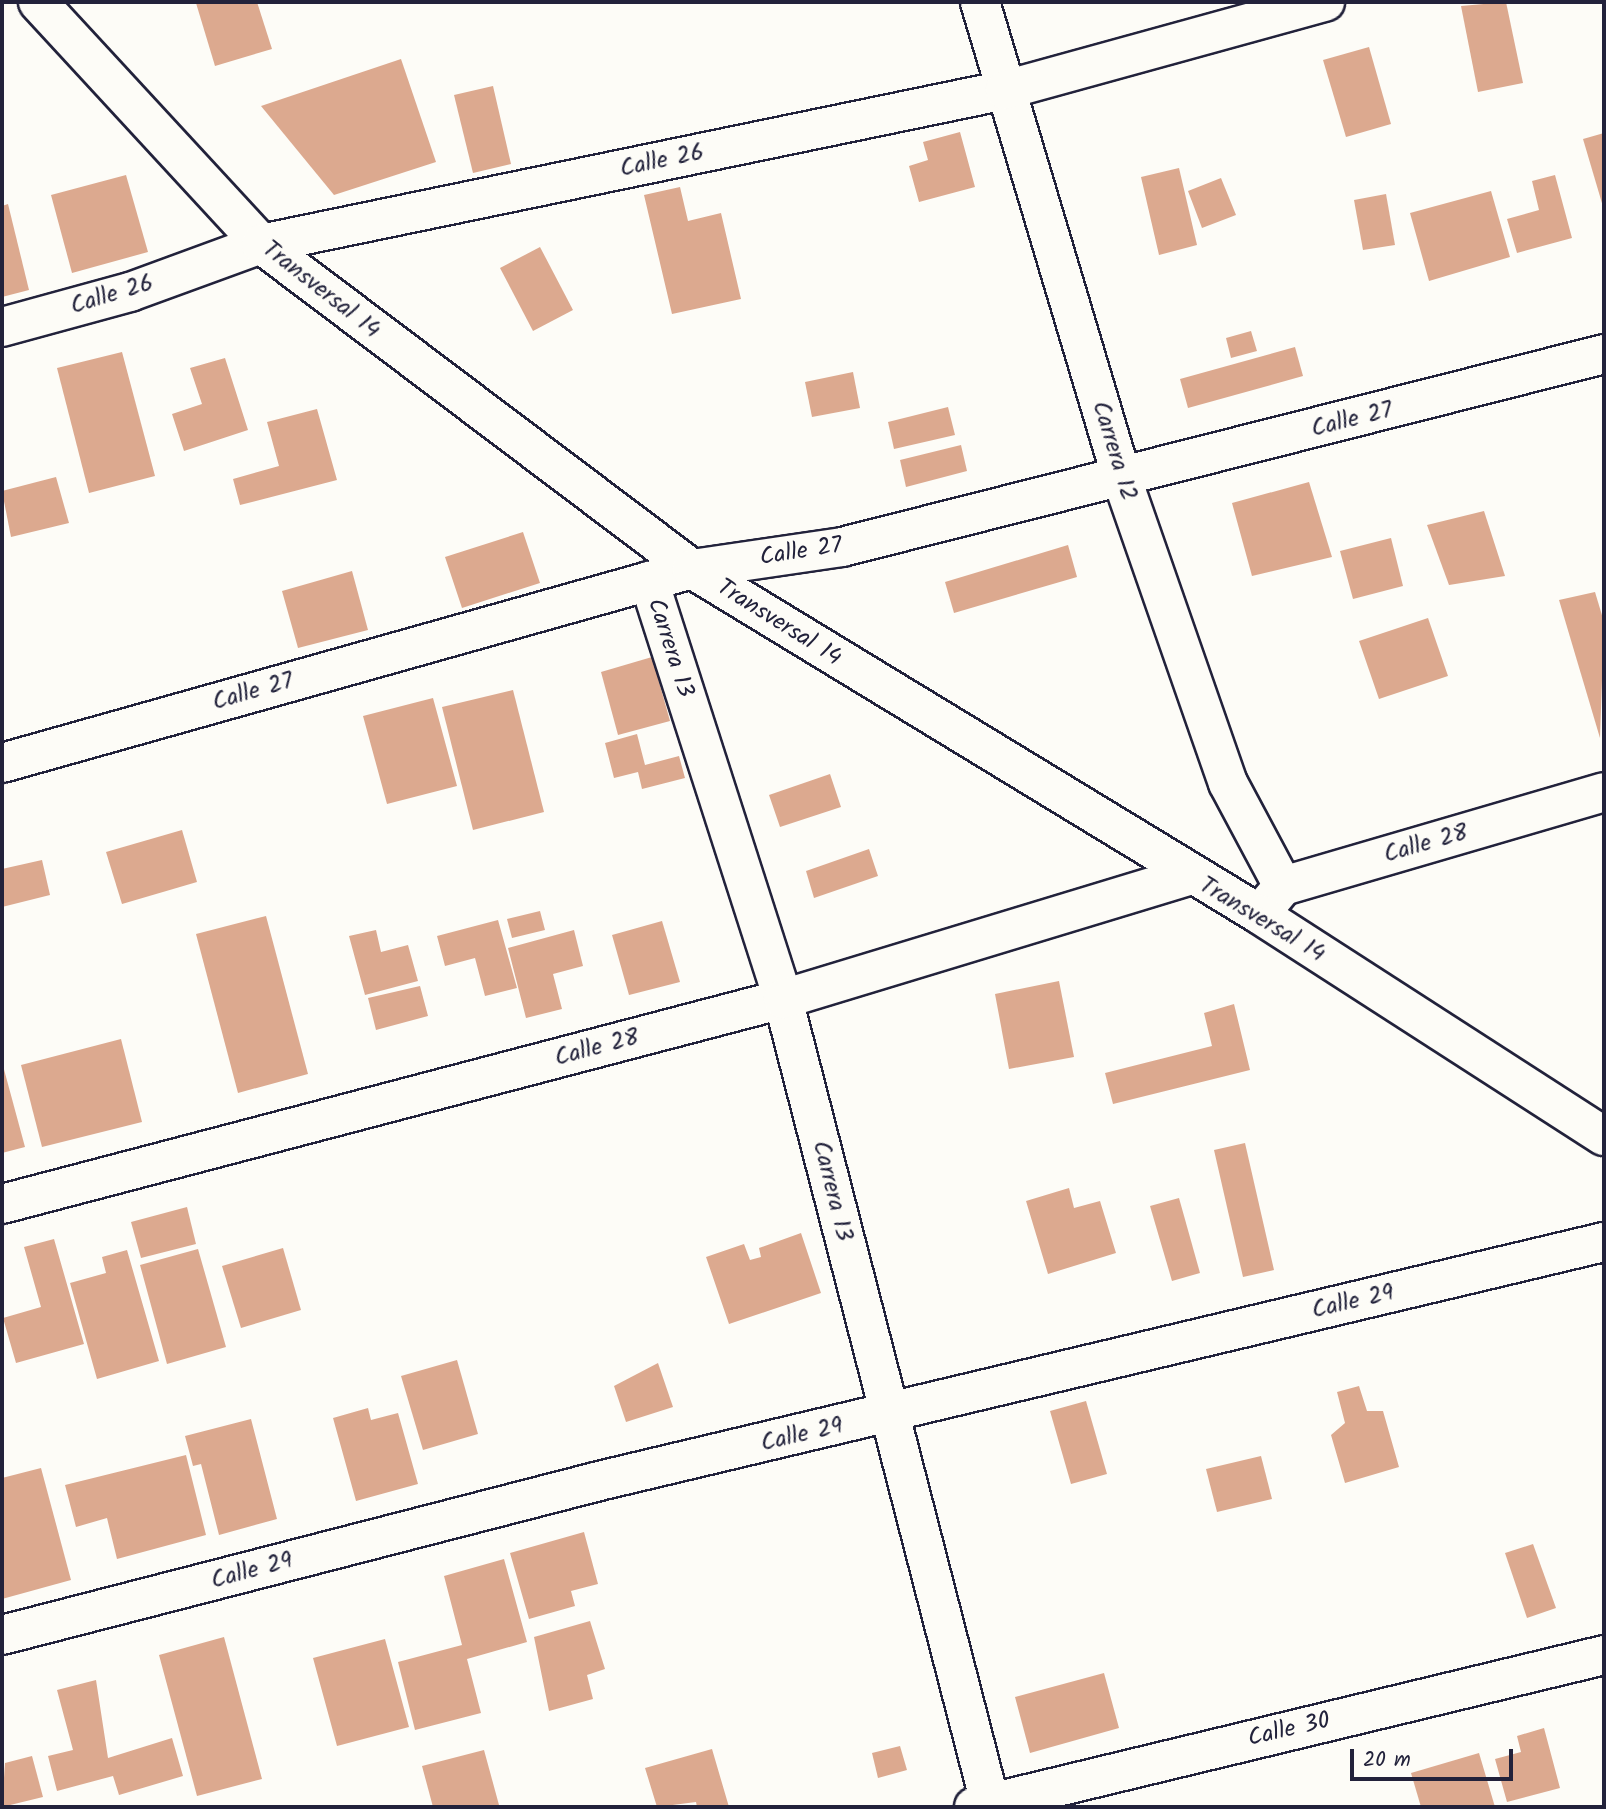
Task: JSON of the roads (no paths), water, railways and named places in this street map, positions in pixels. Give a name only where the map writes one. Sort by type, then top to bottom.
[{"type":"street","name":"Transversal 14","points":[[37,2],[261,244],[692,569],[1189,876],[1271,900],[1604,1136]]},
{"type":"street","name":"Carrera 12","points":[[980,2],[1121,476],[1271,900]]},
{"type":"street","name":"Calle 26","points":[[2,327],[130,292],[261,244],[1005,90],[1325,2]]},
{"type":"street","name":"Calle 27","points":[[2,763],[692,569],[842,547],[1604,354]]},
{"type":"street","name":"Carrera 13","points":[[649,581],[783,999],[985,1806]]},
{"type":"street","name":"Calle 28","points":[[1271,900],[1604,792]]},
{"type":"street","name":"Calle 28","points":[[2,1204],[783,999],[1189,876]]},
{"type":"street","name":"Calle 29","points":[[2,1635],[599,1481],[888,1415],[1604,1242]]},
{"type":"street","name":"Calle 30","points":[[985,1806],[1604,1655]]}]
